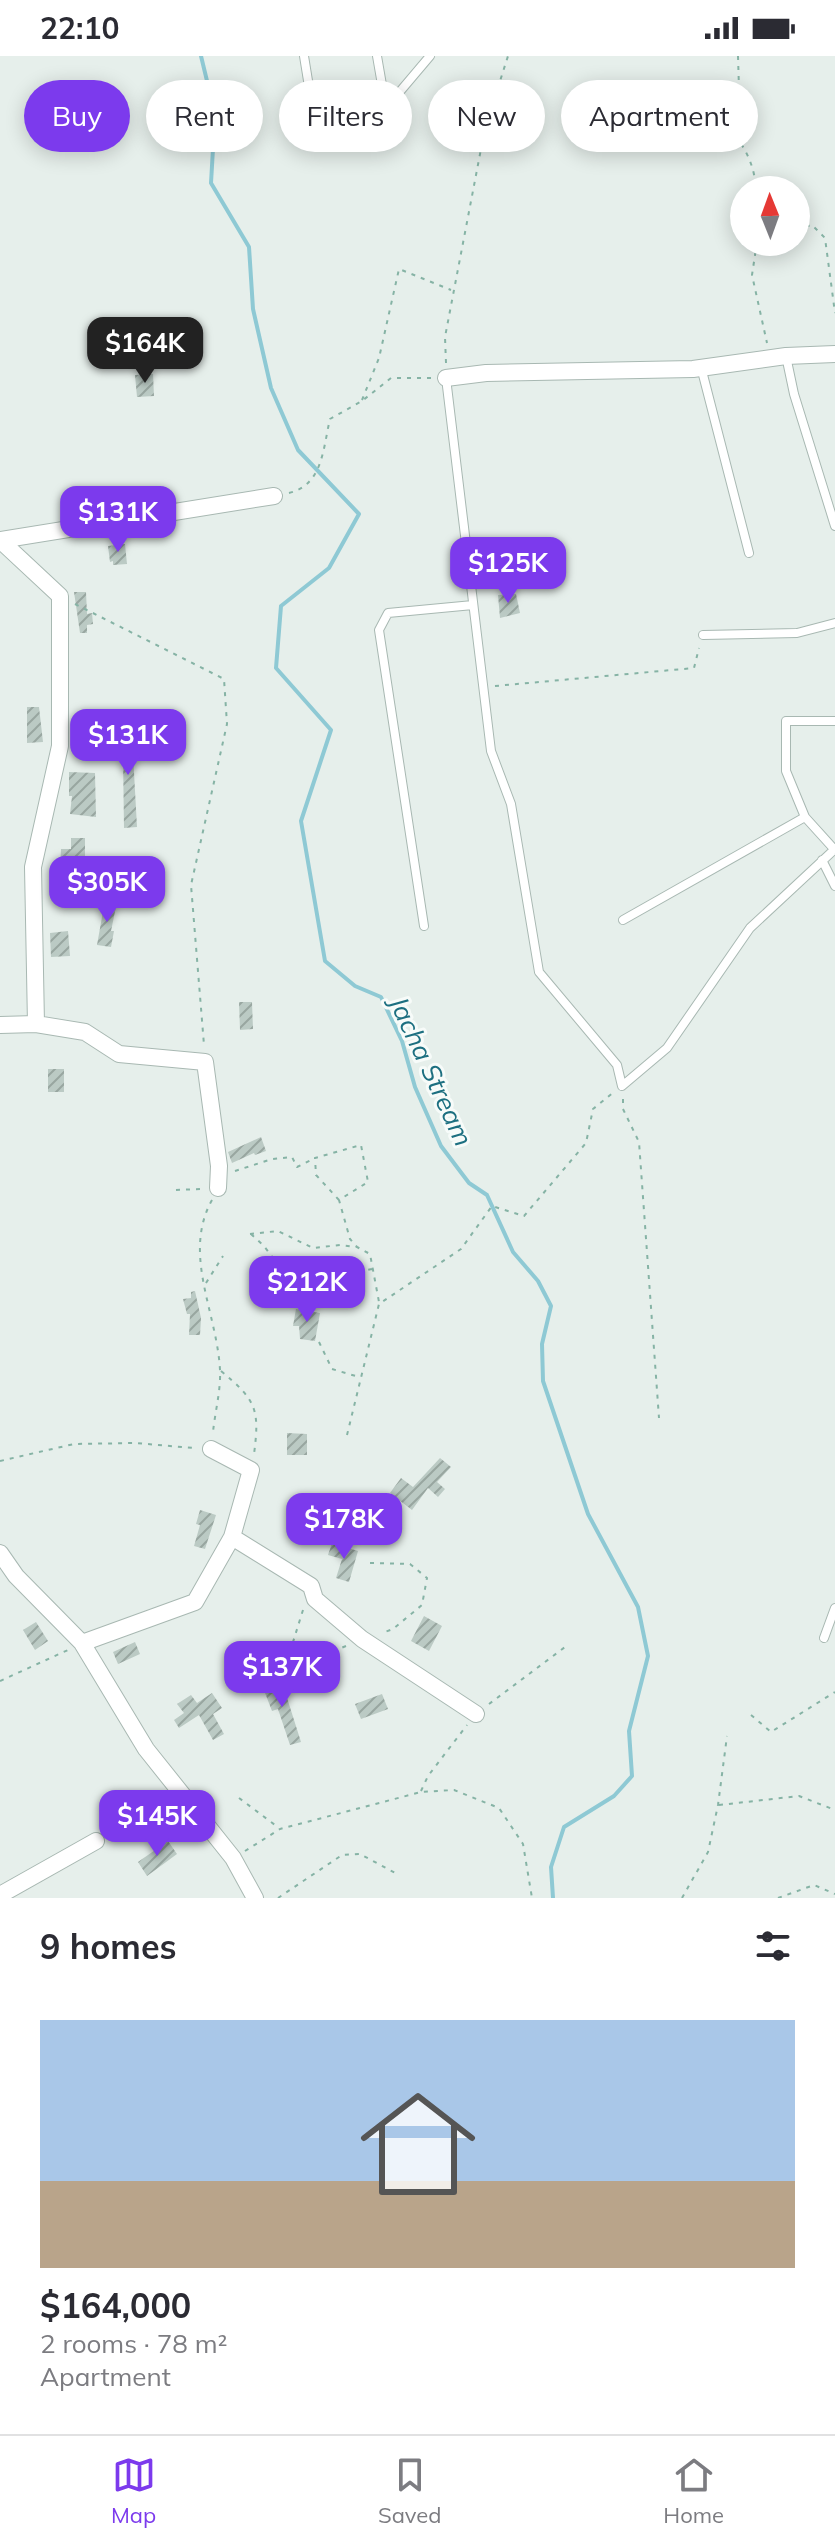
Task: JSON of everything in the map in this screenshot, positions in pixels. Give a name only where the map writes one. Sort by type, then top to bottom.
[{"type":"street","points":[[446,378],[486,373],[701,367],[778,357],[835,354]]},
{"type":"street","points":[[0,540],[274,496]]},
{"type":"street","points":[[0,540],[60,596],[60,746],[33,867],[36,1024]]},
{"type":"street","points":[[0,1025],[36,1024],[85,1032],[119,1054],[205,1062],[219,1166],[218,1188]]},
{"type":"street","points":[[82,1643],[195,1602],[232,1537],[251,1470],[211,1449]]},
{"type":"street","points":[[232,1537],[311,1586],[315,1599],[362,1639],[476,1714]]},
{"type":"street","points":[[0,1553],[16,1576],[82,1643],[146,1749],[233,1858],[255,1898]]},
{"type":"street","points":[[0,1895],[96,1841]]},
{"type":"lane","points":[[304,56],[308,80]]},
{"type":"lane","points":[[377,56],[381,80]]},
{"type":"lane","points":[[410,80],[430,56]]},
{"type":"lane","points":[[778,357],[794,394],[835,526]]},
{"type":"lane","points":[[701,367],[749,553]]},
{"type":"lane","points":[[446,378],[491,751],[511,804],[539,972],[617,1065],[622,1086],[667,1048],[750,928],[834,849],[805,817],[786,771],[786,721],[835,721]]},
{"type":"lane","points":[[424,926],[379,630],[388,613],[473,605]]},
{"type":"lane","points":[[703,635],[797,633],[835,623]]},
{"type":"lane","points":[[623,920],[805,817]]},
{"type":"lane","points":[[822,860],[835,886]]},
{"type":"lane","points":[[824,1638],[835,1608]]},
{"type":"path","points":[[274,496],[303,490],[318,471],[330,419],[362,401],[391,378],[446,378],[445,337],[453,291],[485,128],[508,56]]},
{"type":"path","points":[[738,56],[739,89],[724,104],[725,124],[742,141],[755,176]]},
{"type":"path","points":[[810,226],[825,238],[835,313]]},
{"type":"path","points":[[755,256],[752,275],[778,357]]},
{"type":"path","points":[[362,401],[379,358],[399,269],[453,291]]},
{"type":"path","points":[[60,596],[224,679],[227,724],[191,885],[205,1062]]},
{"type":"path","points":[[482,687],[694,668],[703,635]]},
{"type":"path","points":[[379,1304],[461,1249],[492,1206],[524,1216],[586,1143],[593,1109],[622,1086]]},
{"type":"path","points":[[622,1086],[623,1109],[639,1142],[659,1418]]},
{"type":"path","points":[[0,1461],[74,1444],[135,1443],[211,1449],[220,1371],[205,1284],[198,1263],[202,1217],[230,1172],[272,1159],[292,1157],[297,1167],[315,1158],[361,1145],[368,1182],[339,1200]]},
{"type":"path","points":[[315,1158],[316,1175],[339,1200],[350,1239],[370,1254],[379,1304],[347,1435]]},
{"type":"path","points":[[176,1190],[218,1188]]},
{"type":"path","points":[[357,1247],[313,1248],[278,1231],[250,1234],[264,1246],[307,1303],[348,1274],[372,1269]]},
{"type":"path","points":[[205,1284],[223,1256]]},
{"type":"path","points":[[319,1342],[332,1369],[362,1378]]},
{"type":"path","points":[[220,1371],[248,1394],[258,1426],[251,1470]]},
{"type":"path","points":[[0,1681],[82,1643]]},
{"type":"path","points":[[421,1792],[428,1776],[476,1714],[569,1644]]},
{"type":"path","points":[[751,1715],[771,1732],[835,1692]]},
{"type":"path","points":[[682,1898],[708,1852],[727,1736]]},
{"type":"path","points":[[233,1858],[280,1829],[421,1792],[454,1790],[499,1808],[523,1844],[532,1898]]},
{"type":"path","points":[[718,1805],[799,1796],[835,1810]]},
{"type":"path","points":[[239,1798],[280,1829]]},
{"type":"path","points":[[278,1898],[342,1855],[360,1854],[399,1875]]},
{"type":"path","points":[[778,1898],[814,1885],[835,1894]]},
{"type":"building","points":[[153,374],[154,396],[137,397],[135,375]]},
{"type":"building","points":[[125,544],[127,564],[113,565],[108,546]]},
{"type":"building","points":[[74,592],[86,592],[87,614],[92,613],[93,624],[87,625],[87,633],[80,633]]},
{"type":"building","points":[[516,594],[520,613],[500,618],[498,595]]},
{"type":"building","points":[[27,707],[39,707],[43,742],[27,743]]},
{"type":"building","points":[[140,738],[141,754],[133,754],[137,827],[124,828],[123,756],[114,757],[112,741]]},
{"type":"building","points":[[69,772],[95,773],[96,817],[70,814],[72,796],[69,796]]},
{"type":"building","points":[[71,838],[85,838],[85,872],[60,871],[61,849],[71,849]]},
{"type":"building","points":[[105,900],[117,902],[111,947],[97,945]]},
{"type":"building","points":[[68,931],[70,956],[51,957],[50,933]]},
{"type":"building","points":[[239,1002],[252,1002],[253,1029],[240,1030]]},
{"type":"building","points":[[48,1069],[64,1069],[64,1092],[48,1092]]},
{"type":"building","points":[[261,1137],[266,1151],[232,1163],[228,1152]]},
{"type":"building","points":[[195,1291],[201,1318],[200,1335],[189,1335],[190,1314],[187,1314],[183,1299],[191,1298],[191,1292]]},
{"type":"building","points":[[296,1309],[320,1313],[315,1341],[300,1339],[299,1326],[293,1326]]},
{"type":"building","points":[[287,1433],[307,1434],[307,1455],[287,1455]]},
{"type":"building","points":[[440,1458],[451,1467],[437,1482],[445,1489],[438,1497],[428,1488],[412,1510],[390,1493],[401,1478],[413,1487]]},
{"type":"building","points":[[200,1510],[216,1515],[205,1549],[194,1546],[200,1525],[196,1524]]},
{"type":"building","points":[[332,1543],[358,1551],[349,1582],[336,1578],[342,1559],[328,1555]]},
{"type":"building","points":[[424,1616],[442,1626],[429,1651],[411,1641]]},
{"type":"building","points":[[36,1622],[48,1641],[35,1650],[23,1630]]},
{"type":"building","points":[[135,1642],[140,1654],[118,1664],[113,1652]]},
{"type":"building","points":[[277,1680],[278,1683],[282,1682],[301,1742],[290,1745],[278,1709],[272,1711],[262,1685]]},
{"type":"building","points":[[212,1693],[222,1708],[213,1714],[224,1734],[213,1740],[199,1715],[179,1728],[174,1720],[184,1713],[177,1704],[191,1695],[197,1703]]},
{"type":"building","points":[[382,1694],[388,1709],[361,1719],[355,1704]]},
{"type":"building","points":[[168,1841],[177,1854],[147,1876],[138,1862]]},
{"type":"waterway","name":"Jacha Stream","points":[[201,56],[215,114],[211,183],[249,247],[253,309],[271,388],[298,450],[359,514],[329,568],[281,606],[276,668],[331,730],[301,821],[325,961],[355,986],[381,997],[402,1041],[415,1087],[441,1146],[469,1183],[487,1195],[513,1252],[538,1281],[551,1306],[542,1344],[543,1381],[588,1514],[638,1607],[648,1656],[629,1731],[632,1776],[614,1796],[564,1827],[551,1867],[553,1898]]}]
